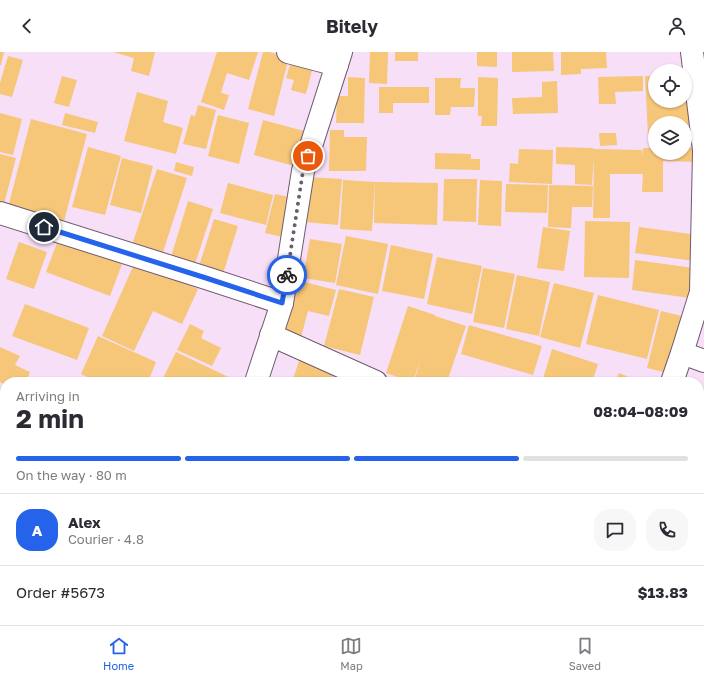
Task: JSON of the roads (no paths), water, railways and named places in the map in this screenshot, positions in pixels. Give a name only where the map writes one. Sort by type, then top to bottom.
[{"type":"street","points":[[258,377],[282,303],[303,171],[339,58],[288,52]]},
{"type":"street","points":[[674,377],[701,292],[703,260],[704,151],[692,52]]},
{"type":"street","points":[[0,213],[282,303]]},
{"type":"street","points":[[271,335],[365,377]]},
{"type":"street","points":[[682,352],[704,362]]}]
